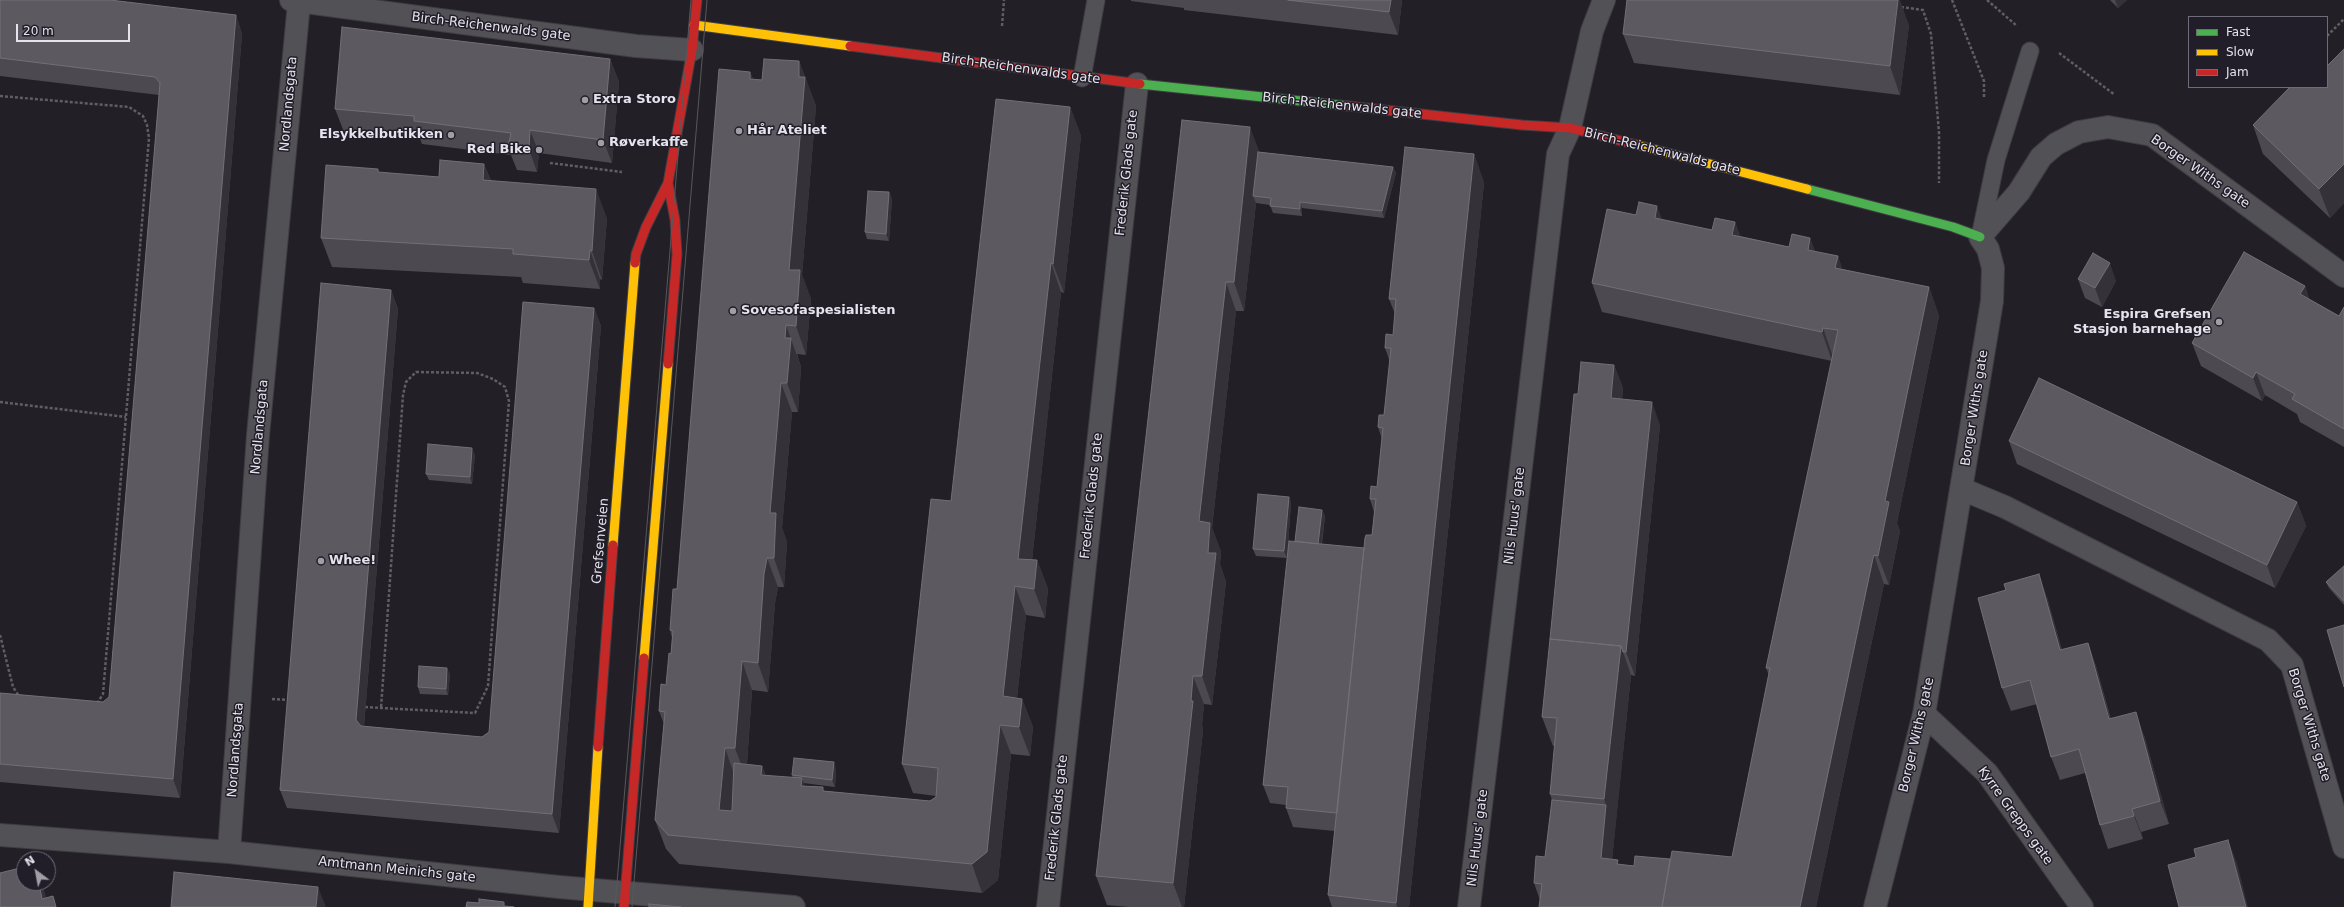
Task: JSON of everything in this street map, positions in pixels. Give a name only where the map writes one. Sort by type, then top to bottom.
[{"type":"main road","name":"Grefsenveien","points":[[589,898],[599,728],[636,254],[646,227],[668,183],[692,50],[697,0]]},
{"type":"main road","name":"Birch-Reichenwalds gate","points":[[694,25],[1082,78],[1522,125],[1570,128],[1953,227],[1980,238]]},
{"type":"main road","name":"Grefsenveien","points":[[624,899],[677,254],[675,220],[668,183]]},
{"type":"street","name":"Nils Huus' gate","points":[[1469,907],[1558,154],[1570,128],[1592,31],[1604,0]]},
{"type":"street","name":"Birch-Reichenwalds gate","points":[[295,1],[636,46],[692,50]]},
{"type":"street","name":"Nordlandsgata","points":[[229,852],[258,435],[295,1]]},
{"type":"street","name":"Frederik Glads gate","points":[[1048,907],[1137,84]]},
{"type":"street","name":"Borger Withs gate","points":[[1875,907],[1924,714],[1992,301],[1993,268],[1988,249],[1980,238],[2018,192],[2041,157],[2056,144],[2079,132],[2108,127],[2152,135],[2344,276]]},
{"type":"street","name":"Borger Withs gate","points":[[1962,489],[2005,507],[2268,640],[2292,665],[2344,846]]},
{"type":"street","name":"Kyrre Grepps gate","points":[[1924,714],[1987,773],[2082,907]]},
{"type":"street","name":"Amtmann Meinichs gate","points":[[0,835],[229,852],[589,898],[794,907]]},
{"type":"lane","points":[[1082,78],[1096,0]]},
{"type":"lane","points":[[1980,238],[1996,160],[2030,52]]},
{"type":"path","points":[[1002,26],[1004,0]]},
{"type":"path","points":[[1952,0],[1984,81],[1984,102]]},
{"type":"path","points":[[1895,6],[1923,10],[1931,34],[1939,133],[1939,184]]},
{"type":"path","points":[[2328,35],[2344,19]]},
{"type":"path","points":[[2057,52],[2120,99]]},
{"type":"path","points":[[0,96],[130,107],[143,116],[147,125],[149,138],[103,694],[96,704]]},
{"type":"path","points":[[550,163],[622,172]]},
{"type":"path","points":[[366,707],[381,708],[475,713],[488,686],[509,401],[506,387],[493,379],[477,373],[416,372],[406,382],[402,395],[381,708]]},
{"type":"path","points":[[0,402],[126,417]]},
{"type":"path","points":[[0,635],[13,687],[23,700]]},
{"type":"building","points":[[0,0],[110,0],[236,15],[173,779],[0,764],[0,693],[103,702],[109,697],[160,83],[155,77],[0,58]]},
{"type":"building","points":[[1288,0],[1391,0],[1389,12]]},
{"type":"building","points":[[1627,0],[1898,0],[1890,66],[1623,34]]},
{"type":"building","points":[[342,27],[610,59],[603,140],[530,130],[529,149],[508,147],[511,133],[414,121],[414,116],[335,109]]},
{"type":"building","points":[[2344,49],[2344,164],[2319,189],[2253,125],[2289,88],[2328,88],[2328,65]]},
{"type":"building","points":[[764,59],[799,61],[799,77],[805,77],[789,270],[800,270],[796,326],[786,325],[785,338],[791,338],[787,383],[781,383],[770,513],[776,513],[774,558],[767,558],[764,574],[758,663],[742,661],[735,748],[725,748],[719,810],[732,811],[734,763],[762,766],[761,775],[802,778],[801,786],[823,787],[823,791],[930,801],[936,797],[938,768],[902,764],[931,499],[951,501],[996,99],[1070,107],[1018,559],[1037,560],[1034,589],[1015,586],[1003,696],[1022,699],[1019,727],[1000,725],[987,852],[972,864],[668,835],[655,820],[665,712],[659,711],[661,684],[666,685],[669,653],[671,654],[673,631],[670,630],[673,589],[677,589],[719,69],[750,72],[750,79],[762,80]]},
{"type":"building","points":[[1182,120],[1250,127],[1234,282],[1226,282],[1199,521],[1210,523],[1208,553],[1216,553],[1202,676],[1193,676],[1191,701],[1193,701],[1173,883],[1096,876]]},
{"type":"building","points":[[1405,147],[1474,154],[1396,903],[1328,895],[1365,538],[1366,535],[1372,535],[1376,499],[1370,499],[1371,486],[1377,487],[1383,428],[1378,427],[1379,415],[1384,415],[1391,348],[1385,348],[1386,334],[1393,335],[1396,299],[1389,299]]},
{"type":"building","points":[[1258,152],[1393,167],[1382,211],[1300,202],[1300,209],[1270,206],[1271,198],[1253,196]]},
{"type":"building","points":[[440,160],[484,164],[483,180],[596,189],[592,251],[590,250],[589,260],[513,254],[513,249],[321,238],[326,165],[378,169],[378,172],[439,177]]},
{"type":"building","points":[[868,191],[889,192],[886,234],[865,232]]},
{"type":"building","points":[[1639,202],[1657,206],[1655,218],[1712,230],[1715,218],[1735,222],[1732,235],[1789,247],[1792,234],[1810,238],[1808,250],[1838,256],[1835,268],[1929,287],[1885,501],[1889,502],[1878,556],[1874,555],[1873,558],[1800,907],[1662,907],[1672,851],[1732,857],[1770,668],[1766,668],[1838,330],[1823,328],[1822,332],[1592,283],[1607,209],[1636,215]]},
{"type":"building","points":[[2244,252],[2305,286],[2300,294],[2339,316],[2344,307],[2344,429],[2292,399],[2295,394],[2256,372],[2253,378],[2192,343]]},
{"type":"building","points":[[2093,253],[2110,263],[2095,288],[2078,279]]},
{"type":"building","points":[[321,283],[391,290],[356,720],[361,726],[482,737],[489,732],[523,302],[594,308],[552,814],[280,790]]},
{"type":"building","points":[[1581,362],[1614,365],[1611,398],[1652,402],[1626,652],[1623,652],[1621,646],[1550,639],[1574,394],[1578,394]]},
{"type":"building","points":[[2039,378],[2297,502],[2267,565],[2009,441]]},
{"type":"building","points":[[428,444],[472,448],[470,477],[426,474]]},
{"type":"building","points":[[1258,494],[1289,497],[1284,551],[1253,549]]},
{"type":"building","points":[[1299,507],[1322,510],[1318,544],[1295,541]]},
{"type":"building","points":[[1289,541],[1364,548],[1337,813],[1286,808],[1288,787],[1263,785]]},
{"type":"building","points":[[2344,566],[2344,601],[2326,582]]},
{"type":"building","points":[[2039,574],[2060,650],[2088,643],[2109,719],[2136,712],[2160,801],[2132,809],[2134,816],[2100,825],[2079,749],[2051,757],[2030,680],[2002,688],[1978,598],[2006,590],[2004,584]]},
{"type":"building","points":[[2344,625],[2344,687],[2327,630]]},
{"type":"building","points":[[1550,639],[1621,646],[1604,799],[1550,794],[1557,718],[1542,717]]},
{"type":"building","points":[[419,666],[447,668],[446,689],[418,687]]},
{"type":"building","points":[[794,758],[834,762],[832,780],[792,775]]},
{"type":"building","points":[[1552,800],[1606,805],[1601,858],[1618,860],[1617,864],[1634,866],[1635,856],[1670,859],[1662,907],[1539,907],[1542,884],[1534,883],[1536,856],[1545,857]]},
{"type":"building","points":[[2228,840],[2246,907],[2179,907],[2168,865],[2196,857],[2194,849]]},
{"type":"building","points":[[16,869],[16,891],[40,891],[42,899],[53,896],[56,907],[0,907],[0,873]]},
{"type":"building","points":[[174,872],[318,887],[316,907],[171,907]]},
{"type":"building","points":[[479,899],[504,902],[504,906],[514,907],[466,907],[467,902],[479,903]]},
{"type":"building","points":[[649,904],[681,907],[649,907]]},
{"type":"tram line","points":[[615,907],[691,0]]},
{"type":"tram line","points":[[632,907],[707,0]]},
{"type":"traffic: fast","points":[[1140,84],[1348,106]]},
{"type":"traffic: fast","points":[[1807,189],[1953,227],[1980,237]]},
{"type":"traffic: slow","points":[[694,25],[850,46]]},
{"type":"traffic: slow","points":[[1637,145],[1807,189]]},
{"type":"traffic: slow","points":[[613,545],[635,263]]},
{"type":"traffic: slow","points":[[644,658],[668,364]]},
{"type":"traffic: slow","points":[[588,907],[598,747]]},
{"type":"traffic: jam","points":[[635,263],[636,254],[646,227],[668,183],[692,50],[697,0]]},
{"type":"traffic: jam","points":[[850,46],[1140,84]]},
{"type":"traffic: jam","points":[[1348,106],[1522,125],[1570,128],[1637,145]]},
{"type":"traffic: jam","points":[[668,183],[675,220],[677,254],[668,364]]},
{"type":"traffic: jam","points":[[598,747],[613,545]]},
{"type":"traffic: jam","points":[[624,907],[644,658]]},
{"type":"place","name":"Extra Storo","points":[[585,100]]},
{"type":"place","name":"Hår Ateliet","points":[[739,131]]},
{"type":"place","name":"Elsykkelbutikken","points":[[451,135]]},
{"type":"place","name":"Røverkaffe","points":[[601,143]]},
{"type":"place","name":"Red Bike","points":[[539,150]]},
{"type":"place","name":"Sovesofaspesialisten","points":[[733,311]]},
{"type":"place","name":"Espira Grefsen Stasjon barnehage","points":[[2219,322]]},
{"type":"place","name":"Whee!","points":[[321,561]]}]
